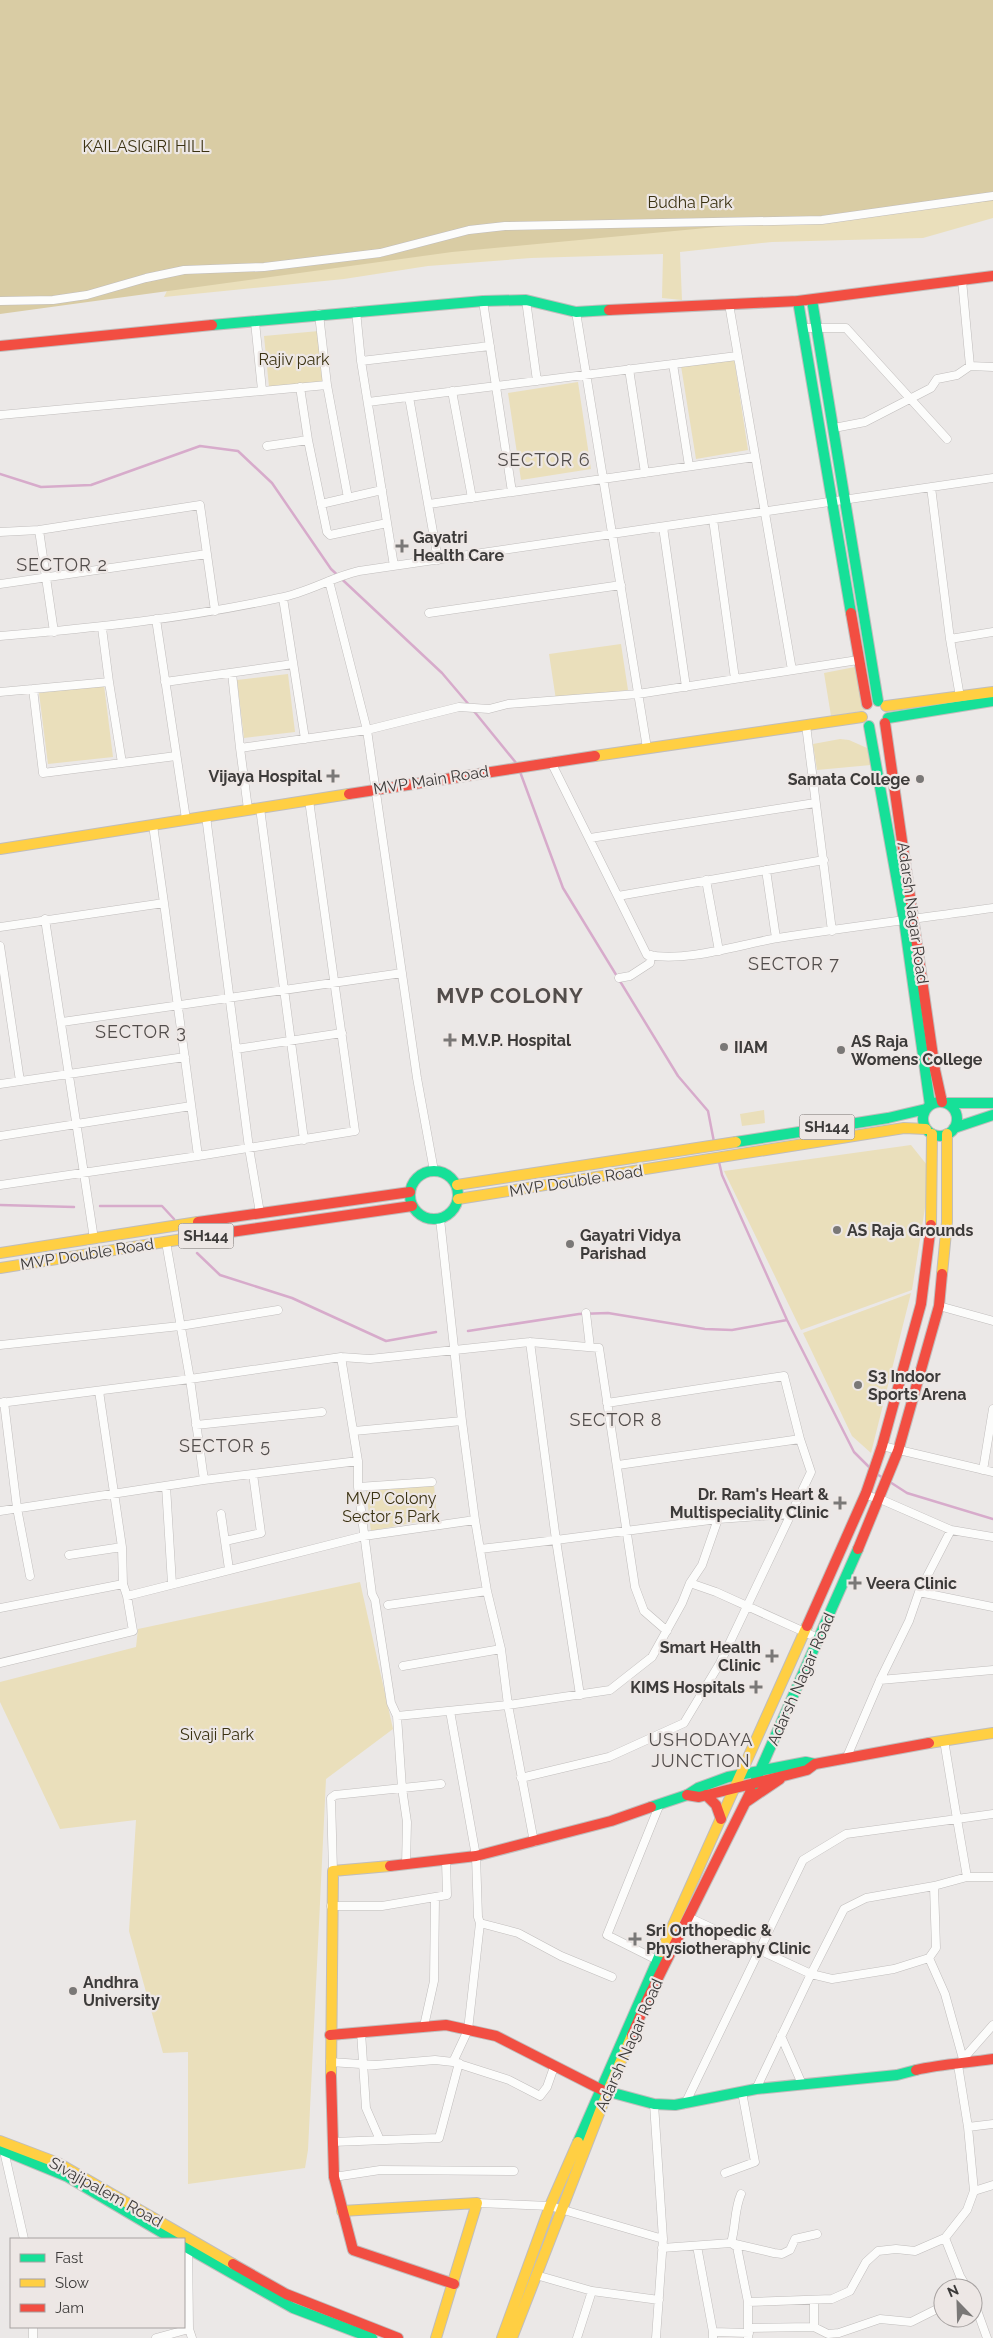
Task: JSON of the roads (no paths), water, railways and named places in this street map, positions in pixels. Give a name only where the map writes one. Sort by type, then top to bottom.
[{"type":"street","points":[[0,301],[53,300],[87,295],[146,278],[184,270],[264,267],[380,253],[470,230],[505,226],[822,220],[993,196]]},
{"type":"street","points":[[0,346],[255,322],[319,314],[483,301],[526,300],[576,312],[798,301],[993,276]]},
{"type":"street","points":[[962,280],[970,366]]},
{"type":"street","points":[[526,300],[538,381]]},
{"type":"street","points":[[812,300],[818,327],[845,500],[886,721]]},
{"type":"street","points":[[483,301],[512,492]]},
{"type":"street","points":[[798,301],[866,704],[862,717],[869,726],[904,920],[928,1107],[923,1122],[929,1131]]},
{"type":"street","points":[[729,304],[792,670]]},
{"type":"street","points":[[356,311],[361,361],[394,566]]},
{"type":"street","points":[[576,312],[647,748]]},
{"type":"street","points":[[319,314],[327,385],[348,498]]},
{"type":"street","points":[[255,322],[262,390]]},
{"type":"street","points":[[802,328],[846,328],[947,439]]},
{"type":"street","points":[[361,361],[490,346]]},
{"type":"street","points":[[368,402],[737,356]]},
{"type":"street","points":[[673,364],[689,466]]},
{"type":"street","points":[[834,428],[865,422],[931,388],[937,379],[957,375],[970,366],[993,367]]},
{"type":"street","points":[[629,369],[645,473]]},
{"type":"street","points":[[0,415],[327,385]]},
{"type":"street","points":[[300,387],[308,440],[327,532],[330,535],[387,522]]},
{"type":"street","points":[[452,391],[472,498]]},
{"type":"street","points":[[408,397],[438,560]]},
{"type":"street","points":[[266,446],[308,440]]},
{"type":"street","points":[[429,504],[754,457]]},
{"type":"street","points":[[0,636],[102,628],[216,611],[283,598],[351,573],[832,501],[993,479]]},
{"type":"street","points":[[931,487],[950,639],[960,697]]},
{"type":"street","points":[[322,504],[382,490]]},
{"type":"street","points":[[0,532],[38,530],[200,505],[216,611]]},
{"type":"street","points":[[713,519],[735,679]]},
{"type":"street","points":[[663,527],[686,687]]},
{"type":"street","points":[[38,530],[54,632]]},
{"type":"street","points":[[0,584],[207,554]]},
{"type":"street","points":[[332,580],[367,730],[402,973],[434,1171]]},
{"type":"street","points":[[429,612],[621,585]]},
{"type":"street","points":[[283,598],[305,739]]},
{"type":"street","points":[[156,619],[186,820]]},
{"type":"street","points":[[102,628],[122,763]]},
{"type":"street","points":[[950,639],[993,632]]},
{"type":"street","points":[[240,748],[367,730],[464,706],[489,709],[508,704],[638,694],[858,660]]},
{"type":"street","points":[[165,682],[293,664]]},
{"type":"street","points":[[232,673],[248,810]]},
{"type":"street","points":[[0,692],[109,682]]},
{"type":"street","points":[[33,689],[43,773],[176,756]]},
{"type":"street","points":[[866,704],[960,697],[993,692]]},
{"type":"street","points":[[869,726],[876,727],[886,721],[993,701]]},
{"type":"street","name":"MVP Main Road","points":[[0,849],[504,769],[862,717]]},
{"type":"street","name":"Adarsh Nagar Road","points":[[886,721],[935,1070],[948,1104]]},
{"type":"street","points":[[806,725],[832,931]]},
{"type":"street","points":[[551,762],[647,955],[719,951],[776,938],[993,908]]},
{"type":"street","points":[[0,1185],[355,1131],[309,800]]},
{"type":"street","points":[[590,838],[815,803]]},
{"type":"street","points":[[260,808],[304,1140]]},
{"type":"street","points":[[206,816],[261,1227]]},
{"type":"street","points":[[153,825],[198,1156]]},
{"type":"street","points":[[618,896],[824,860]]},
{"type":"street","points":[[766,870],[776,938]]},
{"type":"street","points":[[706,880],[719,951]]},
{"type":"street","points":[[0,927],[164,903]]},
{"type":"street","points":[[45,919],[94,1239]]},
{"type":"street","points":[[0,946],[4,984],[20,1081]]},
{"type":"street","points":[[619,978],[630,976],[650,963],[651,955]]},
{"type":"street","points":[[62,1022],[402,973]]},
{"type":"street","points":[[236,1049],[342,1033]]},
{"type":"street","points":[[0,1084],[185,1057]]},
{"type":"street","name":"SH144","points":[[784,1134],[891,1118],[928,1107],[948,1104],[993,1103]]},
{"type":"street","points":[[948,1104],[956,1121],[950,1131]]},
{"type":"street","points":[[0,1136],[191,1106]]},
{"type":"street","name":"SH144","points":[[786,1147],[904,1128],[950,1131],[993,1115]]},
{"type":"street","name":"Adarsh Nagar Road","points":[[512,2338],[562,2210],[604,2091],[657,1960],[866,1494],[877,1463],[921,1304],[931,1222],[929,1131]]},
{"type":"street","name":"Adarsh Nagar Road","points":[[502,2338],[550,2206],[648,1998],[756,1782],[820,1639],[881,1496],[898,1451],[939,1306],[947,1222],[950,1131]]},
{"type":"street","points":[[784,1134],[786,1147]]},
{"type":"street","name":"MVP Double Road","points":[[457,1185],[784,1134]]},
{"type":"street","name":"MVP Double Road","points":[[458,1199],[786,1147]]},
{"type":"street","points":[[675,1151],[678,1164]]},
{"type":"street","points":[[434,1171],[448,1175],[457,1185],[458,1199],[452,1212],[440,1219],[424,1217],[412,1206],[410,1192],[418,1177],[434,1171]]},
{"type":"street","points":[[508,1178],[510,1192]]},
{"type":"street","name":"MVP Double Road","points":[[0,1253],[260,1212],[410,1192]]},
{"type":"street","name":"MVP Double Road","points":[[0,1268],[261,1227],[412,1206]]},
{"type":"street","points":[[440,1219],[475,1520],[487,1591],[501,1649],[508,1705],[534,1842]]},
{"type":"street","points":[[165,1228],[190,1379],[204,1480]]},
{"type":"street","points":[[939,1306],[993,1321]]},
{"type":"street","points":[[0,1345],[180,1326],[278,1310]]},
{"type":"street","points":[[586,1313],[590,1347]]},
{"type":"street","points":[[530,1342],[556,1540],[580,1695]]},
{"type":"street","points":[[30,1576],[17,1508],[2,1402],[190,1379],[340,1357],[370,1359],[530,1342],[590,1347],[599,1348],[635,1587],[644,1611],[666,1631]]},
{"type":"street","points":[[340,1357],[354,1430],[358,1461],[358,1487],[372,1594],[375,1600],[391,1703],[396,1716],[407,1822],[406,1865]]},
{"type":"street","points":[[521,1778],[609,1757],[684,1723],[720,1663],[811,1472],[800,1439],[784,1376],[607,1403]]},
{"type":"street","points":[[0,1663],[133,1631],[123,1584],[122,1547],[99,1391]]},
{"type":"street","points":[[982,1470],[993,1409]]},
{"type":"street","points":[[196,1425],[322,1412]]},
{"type":"street","points":[[354,1430],[462,1421]]},
{"type":"street","points":[[618,1465],[800,1439]]},
{"type":"street","points":[[882,1446],[993,1472]]},
{"type":"street","points":[[0,1511],[204,1480],[358,1461]]},
{"type":"street","points":[[225,1541],[262,1534],[253,1474]]},
{"type":"street","points":[[358,1487],[432,1482]]},
{"type":"street","points":[[166,1486],[172,1584]]},
{"type":"street","points":[[866,1494],[881,1496],[951,1530],[993,1537]]},
{"type":"street","points":[[221,1514],[229,1568]]},
{"type":"street","points":[[480,1549],[718,1519],[791,1514]]},
{"type":"street","points":[[396,1716],[508,1705],[610,1690],[652,1657],[690,1583],[702,1565],[718,1519]]},
{"type":"street","points":[[127,1596],[229,1568],[364,1536],[475,1520]]},
{"type":"street","points":[[846,1759],[880,1680],[909,1621],[920,1592],[951,1530]]},
{"type":"street","points":[[69,1556],[122,1547]]},
{"type":"street","points":[[690,1583],[748,1606],[820,1639]]},
{"type":"street","points":[[0,1608],[123,1584]]},
{"type":"street","points":[[388,1605],[487,1591]]},
{"type":"street","points":[[920,1592],[993,1607]]},
{"type":"street","points":[[403,1666],[501,1649]]},
{"type":"street","points":[[880,1680],[993,1670]]},
{"type":"street","points":[[332,2142],[439,2138],[456,2063],[468,2030],[480,1923],[478,1917],[476,1856],[450,1711]]},
{"type":"street","points":[[333,1871],[446,1861],[476,1856],[534,1842],[659,1806],[687,1795],[697,1788],[741,1775],[806,1762],[816,1764],[944,1740],[993,1733]]},
{"type":"street","points":[[944,1740],[967,1876]]},
{"type":"street","points":[[687,1795],[706,1795],[807,1770],[816,1764]]},
{"type":"street","points":[[744,1804],[789,1774]]},
{"type":"street","points":[[441,1784],[335,1795],[331,1798],[333,1871],[330,2035],[332,2142],[334,2177],[353,2250],[454,2284]]},
{"type":"street","points":[[706,1795],[716,1805],[720,1819]]},
{"type":"street","points":[[657,1960],[607,1935],[659,1806]]},
{"type":"street","points":[[685,2104],[803,1860],[846,1834],[993,1814]]},
{"type":"street","points":[[331,1906],[382,1906],[447,1896],[446,1861]]},
{"type":"street","points":[[756,2089],[844,1909],[866,1898],[934,1886],[967,1876],[993,1877]]},
{"type":"street","points":[[688,1917],[761,1949],[811,1974],[832,1979],[894,1969],[929,1958],[936,1948],[934,1886]]},
{"type":"street","points":[[424,2026],[434,1981],[435,1897]]},
{"type":"street","points":[[480,1923],[518,1933],[561,1956],[612,1976]]},
{"type":"street","points":[[748,2302],[832,2299],[850,2291],[866,2262],[878,2251],[896,2249],[915,2251],[945,2238],[967,2210],[974,2191],[960,2062],[945,1994],[929,1958]]},
{"type":"street","points":[[330,2035],[446,2025],[496,2036],[604,2091],[654,2104],[685,2104],[756,2089],[897,2075],[933,2066],[993,2059]]},
{"type":"street","points":[[960,2062],[993,2025]]},
{"type":"street","points":[[362,2032],[366,2108],[380,2140]]},
{"type":"street","points":[[781,2036],[802,2084]]},
{"type":"street","points":[[330,2062],[363,2064],[435,2060],[456,2063],[509,2080],[540,2096],[547,2087],[554,2067]]},
{"type":"street","points":[[726,2173],[755,2162],[742,2092]]},
{"type":"street","points":[[654,2104],[663,2240],[656,2338]]},
{"type":"street","points":[[968,2127],[993,2124]]},
{"type":"street","points":[[1,2147],[24,2238]]},
{"type":"street","name":"Sivajipalem Road","points":[[1,2147],[79,2183],[171,2238]]},
{"type":"street","name":"Sivajipalem Road","points":[[1,2147],[58,2163],[177,2238]]},
{"type":"street","points":[[334,2177],[380,2170],[514,2172]]},
{"type":"street","points":[[974,2191],[993,2185]]},
{"type":"street","points":[[731,2243],[736,2227],[735,2208],[741,2194]]},
{"type":"street","points":[[342,2211],[476,2203],[550,2206],[663,2240]]},
{"type":"street","points":[[436,2338],[454,2284],[476,2203]]},
{"type":"street","points":[[662,2248],[731,2243],[782,2254],[790,2250],[795,2239],[817,2234]]},
{"type":"street","points":[[945,2238],[961,2278]]},
{"type":"street","points":[[731,2243],[738,2247],[740,2256],[748,2302],[748,2333]]},
{"type":"street","points":[[187,2244],[189,2329],[192,2338]]},
{"type":"street","name":"Sivajipalem Road","points":[[187,2244],[293,2308],[372,2338]]},
{"type":"street","name":"Sivajipalem Road","points":[[187,2244],[286,2294],[398,2338]]},
{"type":"street","points":[[697,2246],[713,2335],[814,2327],[828,2334],[839,2333],[880,2319],[911,2322],[933,2311]]},
{"type":"street","points":[[536,2275],[592,2291],[659,2300]]},
{"type":"street","points":[[577,2338],[592,2291]]},
{"type":"street","points":[[814,2301],[814,2327]]},
{"type":"street","points":[[805,2328],[805,2338]]},
{"type":"street","points":[[156,2338],[189,2329]]},
{"type":"waterway","points":[[0,474],[41,487],[91,485],[200,446],[238,451],[272,483],[331,569],[442,673],[470,706]]},
{"type":"waterway","points":[[473,710],[517,764]]},
{"type":"waterway","points":[[519,769],[563,888],[678,1076],[708,1111],[714,1142]]},
{"type":"waterway","points":[[719,1162],[722,1175],[787,1320],[854,1452],[871,1469]]},
{"type":"waterway","points":[[0,1205],[74,1207]]},
{"type":"waterway","points":[[100,1206],[162,1206],[174,1219]]},
{"type":"waterway","points":[[197,1253],[220,1275],[292,1298],[386,1341],[436,1332]]},
{"type":"waterway","points":[[468,1331],[579,1314],[608,1313],[705,1329],[732,1330],[787,1320]]},
{"type":"waterway","points":[[875,1473],[885,1479]]},
{"type":"waterway","points":[[890,1482],[907,1493],[993,1519]]},
{"type":"place","name":"Gayatri Health Care","points":[[402,546]]},
{"type":"place","name":"Vijaya Hospital","points":[[333,776]]},
{"type":"place","name":"Samata College","points":[[920,779]]},
{"type":"place","name":"M.V.P. Hospital","points":[[450,1040]]},
{"type":"place","name":"IIAM","points":[[724,1047]]},
{"type":"place","name":"AS Raja Womens College","points":[[841,1050]]},
{"type":"place","name":"AS Raja Grounds","points":[[837,1230]]},
{"type":"place","name":"Gayatri Vidya Parishad","points":[[570,1244]]},
{"type":"place","name":"S3 Indoor Sports Arena","points":[[858,1385]]},
{"type":"place","name":"Dr. Ram's Heart & Multispeciality Clinic","points":[[840,1503]]},
{"type":"place","name":"Veera Clinic","points":[[855,1583]]},
{"type":"place","name":"Smart Health Clinic","points":[[772,1656]]},
{"type":"place","name":"KIMS Hospitals","points":[[756,1687]]},
{"type":"place","name":"Sri Orthopedic & Physiotheraphy Clinic","points":[[635,1939]]},
{"type":"place","name":"Andhra University","points":[[73,1991]]},
{"type":"district","name":"SECTOR 6","points":[[544,459]]},
{"type":"district","name":"SECTOR 2","points":[[62,564]]},
{"type":"district","name":"SECTOR 7","points":[[794,963]]},
{"type":"district","name":"MVP COLONY","points":[[510,995]]},
{"type":"district","name":"SECTOR 3","points":[[141,1031]]},
{"type":"district","name":"SECTOR 8","points":[[616,1419]]},
{"type":"district","name":"SECTOR 5","points":[[225,1445]]},
{"type":"district","name":"USHODAYA JUNCTION","points":[[701,1749]]},
{"type":"park label","name":"KAILASIGIRI HILL","points":[[146,146]]},
{"type":"park label","name":"Budha Park","points":[[690,202]]},
{"type":"park label","name":"Rajiv park","points":[[294,359]]},
{"type":"park label","name":"MVP Colony Sector 5 Park","points":[[391,1507]]},
{"type":"park label","name":"Sivaji Park","points":[[217,1734]]}]
